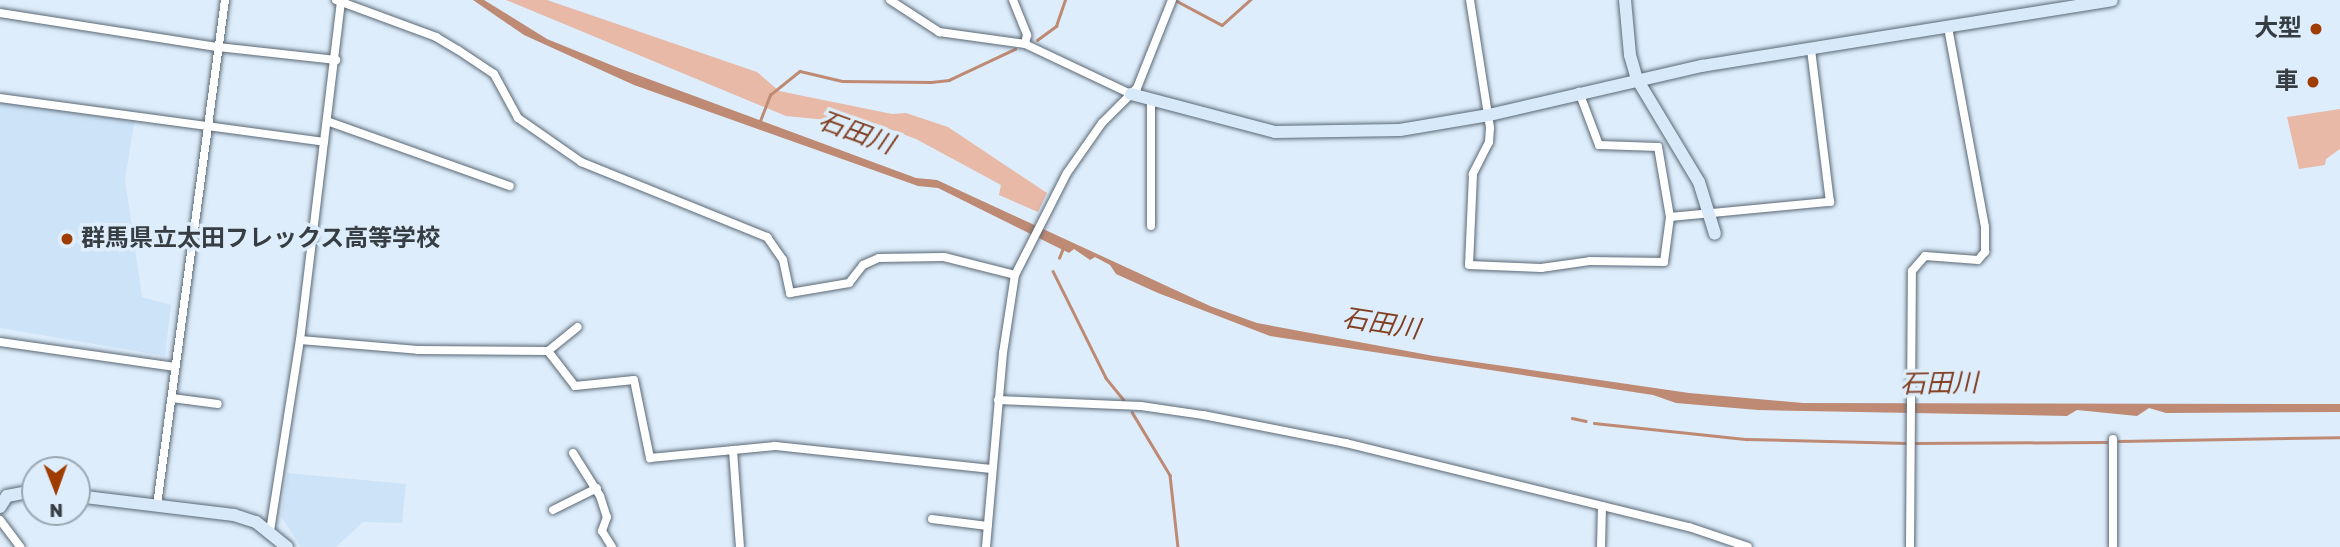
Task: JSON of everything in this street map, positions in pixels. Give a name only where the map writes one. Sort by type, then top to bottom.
[{"type":"street","points":[[157,505],[225,0]]},
{"type":"street","points":[[890,0],[939,32],[1025,44],[1131,94],[1249,126],[1293,133],[1400,130],[1489,116],[1637,79],[2112,0]]},
{"type":"street","points":[[1013,0],[1027,35],[1025,44]]},
{"type":"street","points":[[1470,0],[1489,116],[1489,142],[1472,181],[1469,265],[1541,268],[1590,261],[1657,265],[1664,262],[1670,217],[1658,147],[1599,145],[1579,92]]},
{"type":"street","points":[[1625,0],[1629,55],[1637,79],[1685,156],[1710,214],[1715,234]]},
{"type":"street","points":[[270,531],[300,340],[336,60],[338,1],[436,37],[458,50],[494,74],[518,118],[581,162],[767,237],[783,260],[790,293],[849,283],[863,265],[879,258],[944,257],[1015,275]]},
{"type":"street","points":[[986,547],[998,400],[1015,275],[1042,217],[1102,123],[1131,94],[1172,2]]},
{"type":"street","points":[[0,13],[218,47],[336,60]]},
{"type":"street","points":[[1910,547],[1913,265],[1925,256],[1979,260],[1985,252],[1984,227],[1948,27]]},
{"type":"street","points":[[1670,217],[1830,202],[1811,49]]},
{"type":"street","points":[[0,98],[324,142]]},
{"type":"street","points":[[1151,100],[1148,125],[1151,226]]},
{"type":"street","points":[[327,121],[510,186]]},
{"type":"street","points":[[300,340],[418,350],[548,351],[578,327]]},
{"type":"street","points":[[0,342],[175,367]]},
{"type":"street","points":[[548,351],[575,386],[634,380],[650,458],[733,450],[806,448],[837,455],[992,469]]},
{"type":"street","points":[[172,398],[218,404]]},
{"type":"street","points":[[998,400],[1141,407],[1203,415],[1346,443],[1709,532],[1748,547]]},
{"type":"street","points":[[2113,439],[2113,547]]},
{"type":"street","points":[[733,450],[740,547]]},
{"type":"street","points":[[573,453],[597,488],[607,514],[602,531],[612,547]]},
{"type":"street","points":[[0,488],[21,490]]},
{"type":"street","points":[[553,510],[597,488]]},
{"type":"street","points":[[0,507],[7,496],[21,494]]},
{"type":"street","points":[[91,498],[234,515],[270,531],[287,547]]},
{"type":"street","points":[[1601,547],[1602,506]]},
{"type":"street","points":[[932,519],[988,526]]},
{"type":"street","points":[[0,520],[20,547]]},
{"type":"shaded area","points":[[473,0],[484,0],[547,39],[616,67],[916,178],[937,180],[1210,306],[1257,323],[1434,356],[1689,393],[1803,403],[2340,404],[2340,412],[2166,413],[2149,408],[2137,416],[2077,410],[2067,416],[1758,410],[1676,403],[1653,395],[1270,336],[1158,293],[1116,274],[1110,265],[1095,257],[1090,260],[1074,249],[1069,253],[938,188],[918,186],[634,85],[524,35]]},
{"type":"shaded area","points":[[506,0],[547,0],[757,72],[779,91],[892,114],[906,113],[948,127],[1047,193],[1038,212],[999,195],[1001,185],[916,139],[878,125],[786,116]]},
{"type":"shaded area","name":"群馬県立太田フレックス高等学校","points":[[0,101],[135,117],[125,180],[142,297],[171,305],[165,356],[0,328]]},
{"type":"shaded area","points":[[2340,109],[2340,149],[2326,159],[2325,165],[2299,169],[2287,117]]},
{"type":"shaded area","points":[[287,473],[406,484],[402,523],[363,522],[336,547],[301,547],[281,516]]},
{"type":"waterway","points":[[1037,40],[1056,26],[1065,0]]},
{"type":"waterway","points":[[1175,0],[1222,25],[1250,0]]},
{"type":"waterway","points":[[760,121],[770,95],[800,71],[842,81],[931,82],[949,80],[1015,49]]},
{"type":"waterway","points":[[1059,258],[1063,248]]},
{"type":"waterway","points":[[1053,271],[1106,378],[1124,400]]},
{"type":"waterway","points":[[1132,412],[1170,475],[1178,547]]},
{"type":"waterway","points":[[1572,418],[1586,421]]},
{"type":"waterway","points":[[1594,423],[1747,439],[1907,443]]},
{"type":"waterway","points":[[2119,441],[2340,437]]},
{"type":"waterway","points":[[1914,443],[2106,442]]},
{"type":"place","name":"大型","points":[[2316,29]]},
{"type":"place","name":"車","points":[[2313,82]]},
{"type":"place","name":"群馬県立太田フレックス高等学校","points":[[67,239]]},
{"type":"water label","name":"石田川","points":[[856,133]]},
{"type":"water label","name":"石田川","points":[[1381,324]]},
{"type":"water label","name":"石田川","points":[[1939,384]]}]
